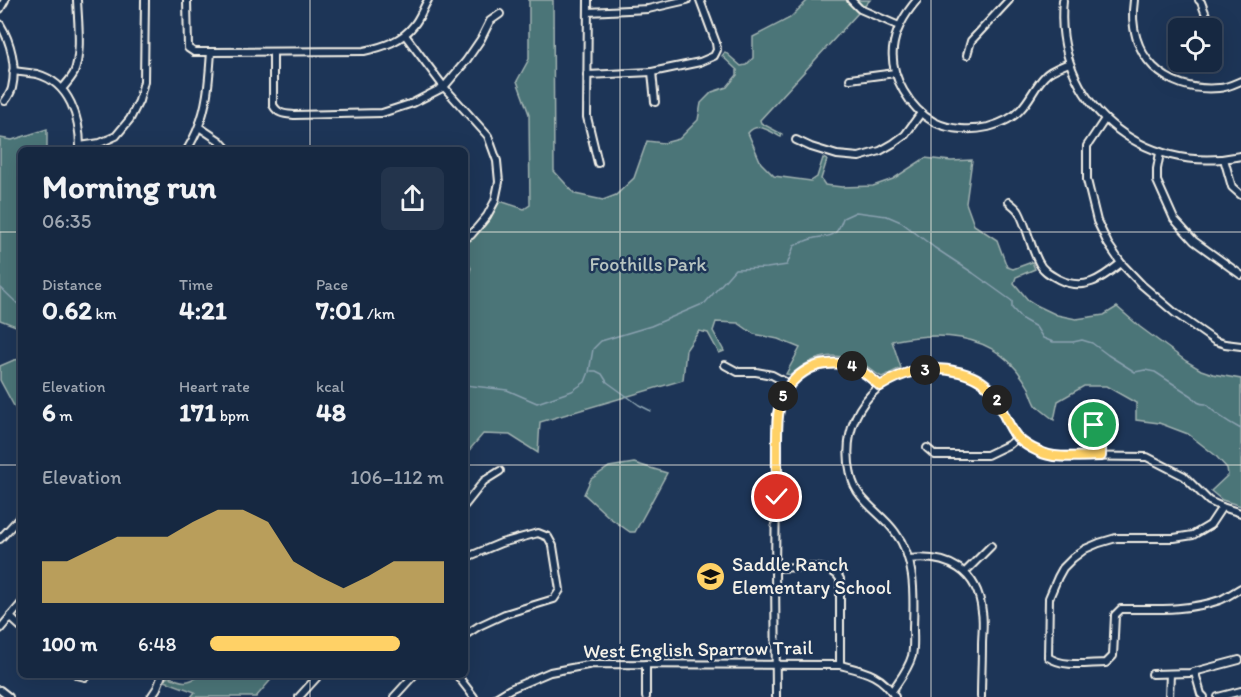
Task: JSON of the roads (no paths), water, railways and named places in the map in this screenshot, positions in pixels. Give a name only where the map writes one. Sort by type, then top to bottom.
[{"type":"street","points":[[0,9],[5,0]]},
{"type":"street","points":[[62,89],[76,66],[77,0]]},
{"type":"street","points":[[84,147],[100,143],[116,135],[130,119],[139,101],[144,81],[145,0]]},
{"type":"street","points":[[187,0],[188,48],[194,52],[364,51],[389,44],[405,35],[416,24],[428,0]]},
{"type":"street","points":[[588,0],[587,117],[598,164]]},
{"type":"street","points":[[588,12],[648,9],[687,0]]},
{"type":"street","points":[[587,75],[652,72],[700,62],[714,56],[717,50],[716,43],[700,0]]},
{"type":"street","points":[[851,0],[860,9],[899,26]]},
{"type":"street","points":[[917,0],[899,26],[893,50],[895,73],[902,90],[921,112],[934,122],[951,128],[970,129],[989,127],[1004,121],[1020,111],[1046,74],[1069,63]]},
{"type":"street","points":[[968,55],[971,41],[1009,0]]},
{"type":"street","points":[[1063,0],[1064,41],[1069,63],[1082,91],[1105,119],[1120,132],[1160,153],[1191,159],[1224,159],[1241,156]]},
{"type":"street","points":[[1134,0],[1133,30],[1142,53],[1158,72],[1178,84],[1206,88],[1222,88],[1241,81]]},
{"type":"street","points":[[1199,0],[1206,15]]},
{"type":"street","points":[[273,52],[273,105],[280,114],[382,112],[413,103],[444,87],[482,39],[490,21],[500,14]]},
{"type":"street","points":[[0,24],[7,35],[12,51],[12,89],[6,101]]},
{"type":"street","points":[[405,35],[444,87],[488,136],[497,161],[499,182],[495,201],[487,216],[468,236]]},
{"type":"street","points":[[189,147],[199,127],[206,100],[211,52]]},
{"type":"street","points":[[13,71],[39,75],[62,89],[73,107],[80,132],[80,147]]},
{"type":"street","points":[[652,72],[655,102]]},
{"type":"street","points":[[850,79],[895,73]]},
{"type":"street","points":[[796,140],[837,155],[859,157],[880,151],[894,143],[904,135],[921,112]]},
{"type":"street","points":[[1105,119],[1087,146],[1088,180],[1097,221],[1108,244],[1121,263],[1142,285],[1175,313],[1215,341],[1241,346]]},
{"type":"street","points":[[199,127],[225,147]]},
{"type":"street","points":[[1160,153],[1157,181],[1174,219],[1194,241],[1241,275]]},
{"type":"street","points":[[1224,159],[1232,187],[1241,195]]},
{"type":"street","points":[[1009,202],[1018,211],[1041,266],[1060,280],[1072,285],[1088,284],[1102,278],[1121,263]]},
{"type":"street","points":[[776,697],[777,415],[782,399],[789,384],[807,369],[821,364],[846,364],[864,372],[880,386]]},
{"type":"street","points":[[725,365],[738,372],[772,375],[789,384]]},
{"type":"street","points":[[893,694],[906,672],[912,653],[914,590],[909,559],[896,533],[859,495],[851,476],[849,447],[853,422],[862,405],[880,386],[898,376],[920,370],[953,370],[974,377],[986,384],[993,393],[1017,438],[1040,453],[1053,456],[1147,457],[1184,476],[1209,501],[1241,513]]},
{"type":"street","points":[[1094,425],[1101,435],[1101,456]]},
{"type":"street","points":[[927,448],[935,455],[987,455],[1017,438]]},
{"type":"street","points":[[468,501],[484,481],[500,471]]},
{"type":"street","points":[[1222,507],[1210,525],[1193,535],[1174,538],[1116,538],[1085,549],[1073,558],[1063,568],[1050,598],[1048,657],[1055,662],[1067,664],[1106,663],[1113,656],[1115,615],[1121,609],[1194,607],[1222,599],[1241,588]]},
{"type":"street","points":[[0,539],[18,519]]},
{"type":"street","points":[[468,557],[501,543],[538,533],[548,537],[553,546],[560,590],[554,599],[505,614],[468,633]]},
{"type":"street","points":[[965,572],[991,546]]},
{"type":"street","points":[[909,559],[918,558],[950,563],[965,572],[976,587],[983,614],[981,697]]},
{"type":"street","points":[[775,568],[827,568],[837,573],[840,579],[840,665]]},
{"type":"street","points":[[0,629],[18,608]]},
{"type":"street","points":[[10,617],[18,624]]},
{"type":"street","points":[[1152,674],[1195,673],[1239,660]]},
{"type":"street","name":"West English Sparrow Trail","points":[[497,697],[510,689],[561,669],[593,664],[840,665],[869,672],[893,694]]},
{"type":"street","points":[[646,664],[646,697]]},
{"type":"street","points":[[1195,673],[1204,697]]},
{"type":"street","points":[[1169,697],[1170,674]]},
{"type":"street","points":[[151,697],[161,678]]},
{"type":"street","points":[[299,697],[317,678]]},
{"type":"street","points":[[394,697],[411,678]]},
{"type":"street","points":[[460,678],[474,697]]},
{"type":"street","points":[[0,690],[9,697]]},
{"type":"street","points":[[1218,697],[1241,691]]},
{"type":"waterway","points":[[468,385],[507,390],[537,403],[572,391],[585,382],[593,349],[601,341],[651,326],[705,303],[735,269],[787,265],[794,246],[815,238],[830,236],[837,231],[843,218],[856,212],[887,216],[901,222],[1012,301],[1012,308],[1022,319],[1036,327],[1043,338],[1053,342],[1082,340],[1092,343],[1135,372],[1145,370],[1155,372],[1241,429]]},
{"type":"waterway","points":[[0,287],[18,304]]},
{"type":"waterway","points":[[591,371],[602,374],[607,382],[651,411]]},
{"type":"place","name":"Saddle Ranch Elementary School","points":[[711,576]]},
{"type":"park label","name":"Foothills Park","points":[[648,264]]}]
